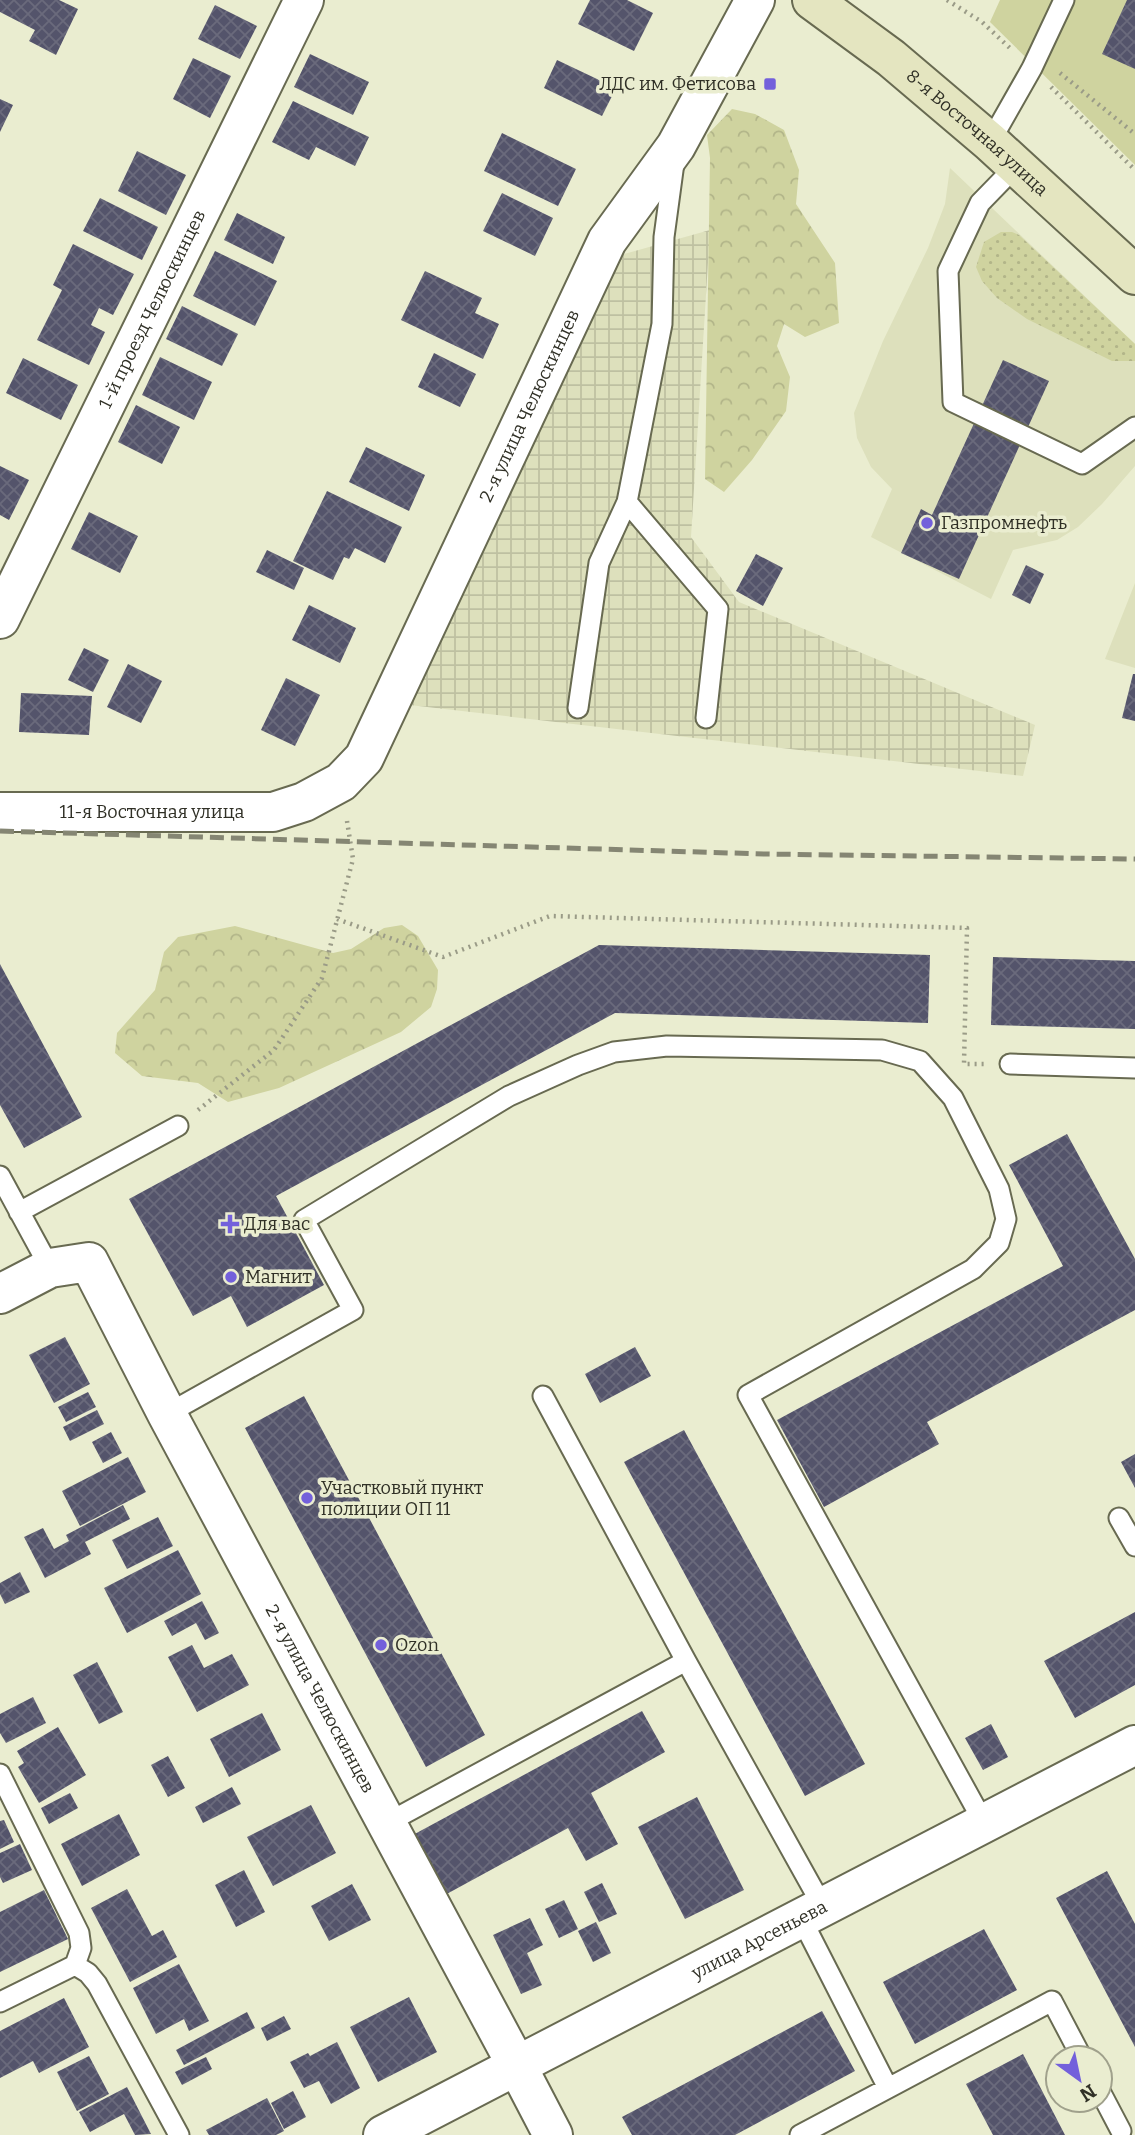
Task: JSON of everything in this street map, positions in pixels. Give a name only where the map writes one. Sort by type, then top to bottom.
[{"type":"main road","name":"8-я Восточная улица","points":[[812,0],[891,58],[1003,153],[1135,275]]},
{"type":"street","name":"1-й проезд Челюскинцев","points":[[0,618],[304,0]]},
{"type":"street","name":"2-я улица Челюскинцев","points":[[304,802],[341,782],[365,758],[607,242],[676,146],[755,0]]},
{"type":"street","name":"11-я Восточная улица","points":[[0,812],[273,812],[304,802]]},
{"type":"street","name":"2-я улица Челюскинцев","points":[[50,1268],[89,1262],[167,1415],[554,2135]]},
{"type":"street","points":[[0,1294],[50,1268]]},
{"type":"street","name":"улица Арсеньева","points":[[383,2135],[1135,1745]]},
{"type":"lane","points":[[1064,0],[1035,62],[1003,153],[948,271],[953,402],[1082,464],[1135,427]]},
{"type":"lane","points":[[578,708],[599,563],[626,502],[662,324],[664,237],[676,146]]},
{"type":"lane","points":[[626,502],[718,608],[706,718]]},
{"type":"lane","points":[[167,1415],[353,1310],[304,1220],[509,1096],[614,1052],[667,1046],[882,1050],[920,1061],[953,1098],[999,1189],[1006,1219],[999,1243],[973,1269],[748,1395],[984,1823]]},
{"type":"lane","points":[[1010,1064],[1135,1068]]},
{"type":"lane","points":[[19,1212],[178,1126]]},
{"type":"lane","points":[[0,1177],[50,1268]]},
{"type":"lane","points":[[543,1396],[686,1661],[812,1912],[888,2088]]},
{"type":"lane","points":[[1119,1518],[1135,1546]]},
{"type":"lane","points":[[387,1823],[686,1661]]},
{"type":"lane","points":[[0,1774],[79,1933],[81,1948],[75,1965],[0,2002]]},
{"type":"lane","points":[[75,1965],[88,1973],[97,1984],[179,2135]]},
{"type":"lane","points":[[800,2135],[1052,2001],[1075,2044]]},
{"type":"lane","points":[[1112,2114],[1121,2131]]},
{"type":"path","points":[[947,0],[982,22],[1135,134]]},
{"type":"path","points":[[1035,62],[1135,170]]},
{"type":"path","points":[[178,1126],[274,1050],[322,978],[353,859],[341,782]]},
{"type":"path","points":[[337,919],[443,957],[550,916],[967,928],[964,1064],[1010,1064]]},
{"type":"shaded area","points":[[950,168],[1135,344],[1135,466],[1078,527],[1057,540],[1013,550],[991,599],[871,537],[892,489],[871,467],[857,438],[854,413],[883,341],[928,248],[945,204]]},
{"type":"shaded area","points":[[710,230],[691,537],[739,602],[1035,725],[1023,776],[401,704],[617,256]]},
{"type":"shaded area","points":[[1135,583],[1135,668],[1105,659]]},
{"type":"green space","points":[[1000,0],[1135,0],[1135,165],[990,22]]},
{"type":"green space","points":[[732,109],[755,114],[784,130],[799,170],[796,204],[835,263],[839,323],[805,337],[784,324],[777,346],[790,377],[786,411],[752,460],[724,492],[705,479],[710,158],[707,135]]},
{"type":"green space","points":[[1001,232],[1019,235],[1135,344],[1135,361],[1112,361],[1027,319],[997,298],[982,281],[976,267],[984,242]]},
{"type":"green space","points":[[402,925],[418,936],[438,970],[437,989],[431,1007],[401,1032],[279,1088],[228,1102],[198,1083],[142,1076],[115,1053],[117,1033],[155,990],[164,952],[178,937],[235,926],[333,953],[351,949],[384,928]]},
{"type":"building","points":[[0,0],[59,0],[78,9],[56,55],[29,41],[35,30],[0,12]]},
{"type":"building","points":[[590,0],[627,0],[653,13],[634,51],[578,24]]},
{"type":"building","points":[[1127,0],[1135,0],[1135,69],[1102,54]]},
{"type":"building","points":[[215,5],[257,26],[240,59],[198,39]]},
{"type":"building","points":[[310,54],[369,82],[353,115],[294,87]]},
{"type":"building","points":[[193,58],[231,76],[210,118],[173,99]]},
{"type":"building","points":[[557,60],[616,88],[602,116],[544,88]]},
{"type":"building","points":[[0,99],[13,105],[0,132]]},
{"type":"building","points":[[293,101],[369,137],[355,166],[316,147],[309,160],[272,142]]},
{"type":"building","points":[[502,133],[576,169],[558,206],[484,171]]},
{"type":"building","points":[[137,151],[186,175],[166,215],[118,191]]},
{"type":"building","points":[[502,193],[553,218],[535,256],[483,231]]},
{"type":"building","points":[[100,198],[158,227],[142,260],[83,231]]},
{"type":"building","points":[[237,213],[285,237],[273,264],[224,240]]},
{"type":"building","points":[[73,244],[134,274],[113,315],[99,308],[91,325],[105,332],[89,365],[37,340],[62,290],[53,285]]},
{"type":"building","points":[[215,251],[277,281],[255,326],[193,296]]},
{"type":"building","points":[[425,271],[482,298],[475,313],[499,324],[483,359],[401,320]]},
{"type":"building","points":[[182,306],[238,334],[222,366],[166,339]]},
{"type":"building","points":[[434,353],[476,374],[460,407],[418,387]]},
{"type":"building","points":[[160,357],[212,382],[194,420],[142,395]]},
{"type":"building","points":[[23,358],[78,385],[61,420],[6,393]]},
{"type":"building","points":[[1003,360],[1049,381],[959,579],[901,553],[921,509],[932,515]]},
{"type":"building","points":[[136,405],[180,427],[162,464],[118,442]]},
{"type":"building","points":[[366,447],[425,475],[409,511],[349,482]]},
{"type":"building","points":[[0,466],[29,480],[9,520],[0,515]]},
{"type":"building","points":[[327,491],[402,527],[385,563],[355,548],[349,559],[344,557],[333,580],[293,561]]},
{"type":"building","points":[[89,512],[138,536],[120,573],[71,549]]},
{"type":"building","points":[[267,550],[304,568],[294,590],[256,572]]},
{"type":"building","points":[[756,554],[783,568],[763,606],[736,591]]},
{"type":"building","points":[[1026,565],[1044,574],[1030,604],[1012,595]]},
{"type":"building","points":[[309,605],[356,628],[340,663],[292,640]]},
{"type":"building","points":[[84,648],[109,660],[93,692],[68,680]]},
{"type":"building","points":[[128,664],[162,681],[141,723],[107,707]]},
{"type":"building","points":[[1135,674],[1135,721],[1122,718]]},
{"type":"building","points":[[286,678],[320,695],[295,746],[261,730]]},
{"type":"building","points":[[21,693],[92,696],[89,735],[19,732]]},
{"type":"building","points":[[599,945],[930,955],[928,1023],[615,1013],[276,1196],[324,1285],[247,1327],[231,1296],[193,1316],[129,1199]]},
{"type":"building","points":[[993,957],[1135,961],[1135,1029],[991,1025]]},
{"type":"building","points":[[0,964],[82,1117],[24,1148],[0,1105]]},
{"type":"building","points":[[1067,1134],[1135,1259],[1135,1310],[927,1422],[939,1444],[824,1507],[777,1420],[1063,1266],[1009,1165]]},
{"type":"building","points":[[65,1337],[90,1384],[54,1403],[29,1355]]},
{"type":"building","points":[[635,1347],[651,1376],[600,1403],[585,1374]]},
{"type":"building","points":[[88,1392],[96,1407],[66,1422],[58,1407]]},
{"type":"building","points":[[304,1396],[485,1735],[426,1767],[245,1428]]},
{"type":"building","points":[[97,1410],[104,1424],[70,1441],[63,1427]]},
{"type":"building","points":[[684,1430],[865,1764],[805,1796],[624,1462]]},
{"type":"building","points":[[111,1432],[122,1453],[103,1463],[92,1442]]},
{"type":"building","points":[[1135,1454],[1135,1488],[1121,1462]]},
{"type":"building","points":[[128,1457],[146,1492],[80,1526],[62,1491]]},
{"type":"building","points":[[123,1505],[130,1519],[85,1542],[91,1554],[45,1578],[24,1537],[43,1528],[54,1549],[69,1541],[66,1535]]},
{"type":"building","points":[[158,1517],[173,1546],[127,1569],[112,1540]]},
{"type":"building","points":[[178,1550],[201,1594],[127,1633],[104,1588]]},
{"type":"building","points":[[20,1572],[30,1592],[5,1604],[0,1594],[0,1583]]},
{"type":"building","points":[[202,1601],[219,1633],[205,1640],[196,1623],[172,1636],[164,1621]]},
{"type":"building","points":[[1135,1612],[1135,1685],[1075,1718],[1044,1661]]},
{"type":"building","points":[[192,1645],[204,1668],[232,1654],[249,1685],[197,1712],[168,1657]]},
{"type":"building","points":[[97,1662],[123,1712],[99,1724],[73,1675]]},
{"type":"building","points":[[33,1697],[46,1723],[6,1743],[0,1733],[0,1714]]},
{"type":"building","points":[[642,1711],[665,1752],[591,1793],[618,1844],[586,1861],[568,1828],[443,1896],[411,1836]]},
{"type":"building","points":[[262,1713],[281,1750],[229,1777],[210,1739]]},
{"type":"building","points":[[991,1724],[1008,1757],[983,1770],[965,1738]]},
{"type":"building","points":[[58,1727],[86,1775],[39,1803],[18,1767],[24,1763],[17,1751]]},
{"type":"building","points":[[168,1756],[185,1788],[168,1797],[151,1765]]},
{"type":"building","points":[[232,1787],[241,1804],[203,1823],[195,1807]]},
{"type":"building","points":[[70,1793],[78,1808],[49,1824],[41,1808]]},
{"type":"building","points":[[697,1797],[744,1890],[685,1919],[638,1827]]},
{"type":"building","points":[[311,1805],[336,1853],[273,1886],[247,1837]]},
{"type":"building","points":[[119,1814],[140,1855],[82,1886],[61,1844]]},
{"type":"building","points":[[4,1820],[14,1842],[0,1849],[0,1821]]},
{"type":"building","points":[[20,1844],[32,1870],[3,1883],[0,1877],[0,1853]]},
{"type":"building","points":[[244,1870],[265,1912],[236,1927],[215,1885]]},
{"type":"building","points":[[1107,1871],[1135,1924],[1135,2047],[1056,1898]]},
{"type":"building","points":[[602,1883],[617,1914],[599,1922],[584,1892]]},
{"type":"building","points":[[352,1884],[371,1920],[329,1941],[311,1906]]},
{"type":"building","points":[[127,1889],[152,1936],[163,1930],[177,1957],[130,1982],[91,1908]]},
{"type":"building","points":[[44,1890],[68,1939],[0,1972],[0,1912]]},
{"type":"building","points":[[564,1900],[578,1929],[559,1938],[545,1909]]},
{"type":"building","points":[[530,1918],[543,1945],[527,1953],[542,1985],[521,1994],[493,1935]]},
{"type":"building","points":[[596,1922],[611,1953],[593,1962],[578,1931]]},
{"type":"building","points":[[984,1929],[1017,1990],[915,2044],[883,1982]]},
{"type":"building","points":[[179,1964],[209,2021],[189,2031],[184,2019],[156,2034],[133,1988]]},
{"type":"building","points":[[409,1997],[437,2052],[378,2082],[350,2027]]},
{"type":"building","points":[[64,1998],[89,2047],[39,2073],[33,2061],[0,2078],[0,2031]]},
{"type":"building","points":[[822,2011],[855,2071],[735,2135],[632,2135],[622,2117]]},
{"type":"building","points":[[247,2012],[255,2028],[184,2065],[176,2050]]},
{"type":"building","points":[[284,2016],[291,2029],[267,2041],[261,2028]]},
{"type":"building","points":[[337,2042],[360,2088],[331,2104],[319,2081],[304,2088],[290,2062],[308,2053],[310,2056]]},
{"type":"building","points":[[1023,2054],[1044,2094],[1044,2114],[1054,2114],[1065,2135],[993,2135],[966,2084]]},
{"type":"building","points":[[89,2056],[109,2094],[77,2111],[57,2072]]},
{"type":"building","points":[[206,2057],[212,2069],[182,2085],[175,2072]]},
{"type":"building","points":[[127,2087],[151,2134],[135,2135],[124,2114],[90,2132],[79,2112]]},
{"type":"building","points":[[293,2091],[306,2117],[284,2129],[271,2103]]},
{"type":"building","points":[[267,2098],[284,2131],[276,2135],[209,2135],[206,2130]]},
{"type":"railway","points":[[0,831],[764,854],[1135,859]]},
{"type":"place","name":"ЛДС им. Фетисова","points":[[770,84]]},
{"type":"place","name":"Газпромнефть","points":[[927,523]]},
{"type":"place","name":"Для вас","points":[[230,1224]]},
{"type":"place","name":"Магнит","points":[[231,1277]]},
{"type":"place","name":"Участковый пункт полиции ОП 11","points":[[307,1498]]},
{"type":"place","name":"Ozon","points":[[381,1645]]}]
